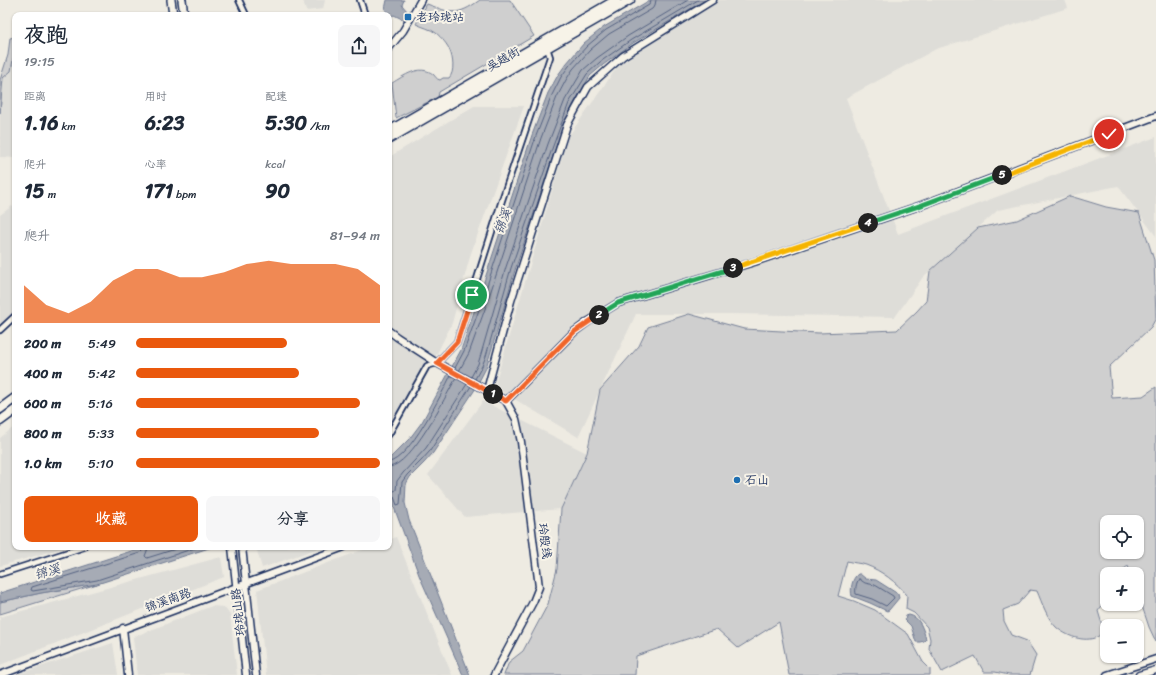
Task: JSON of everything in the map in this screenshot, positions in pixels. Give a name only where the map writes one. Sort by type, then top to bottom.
[{"type":"highway","name":"吴越街","points":[[392,129],[616,0]]},
{"type":"highway","name":"吴越街","points":[[392,137],[630,0]]},
{"type":"highway","points":[[0,410],[12,400]]},
{"type":"highway","points":[[0,421],[12,412]]},
{"type":"main road","points":[[171,0],[173,12]]},
{"type":"main road","points":[[182,0],[184,12]]},
{"type":"street","points":[[239,0],[245,12]]},
{"type":"street","points":[[360,0],[364,12]]},
{"type":"street","points":[[392,44],[403,31],[421,0]]},
{"type":"street","points":[[487,390],[511,301],[567,125],[588,87],[623,56],[713,0]]},
{"type":"street","points":[[392,429],[427,366],[437,363],[457,342],[502,200],[550,57],[547,48]]},
{"type":"street","points":[[392,333],[437,363],[506,401],[574,332],[618,303],[754,262],[922,205],[1156,116]]},
{"type":"street","points":[[0,330],[12,319]]},
{"type":"street","name":"玲殷线","points":[[494,675],[533,602],[539,587],[521,442],[516,419],[506,401]]},
{"type":"street","points":[[0,574],[75,550]]},
{"type":"street","name":"玲珑山路","points":[[232,550],[246,675]]},
{"type":"street","name":"玲珑山路","points":[[242,550],[256,675]]},
{"type":"street","name":"锦溪南路","points":[[0,675],[336,550]]},
{"type":"street","points":[[123,628],[128,675]]},
{"type":"street","points":[[1107,675],[1156,659]]},
{"type":"street","points":[[1139,675],[1156,670]]},
{"type":"shaded area","points":[[303,0],[325,0],[323,9],[306,11]]},
{"type":"shaded area","points":[[480,0],[510,0],[534,36],[439,92],[438,97],[396,118],[392,83],[407,74],[422,70],[428,71],[440,80],[443,78],[449,78],[452,72],[452,57],[446,44],[434,32],[416,24],[427,4],[442,10],[454,12],[465,9]]},
{"type":"shaded area","points":[[715,0],[1065,0],[1068,8],[936,49],[846,98],[898,234],[1156,137],[1156,236],[1118,186],[998,210],[923,277],[895,317],[636,314],[578,437],[494,387],[568,137],[618,66]]},
{"type":"shaded area","points":[[10,38],[12,38],[12,158],[0,157],[0,80],[8,55]]},
{"type":"shaded area","points":[[10,38],[12,38],[12,66],[11,71],[3,78],[0,113],[0,80],[8,55]]},
{"type":"shaded area","points":[[474,106],[524,106],[471,253],[452,323],[423,382],[392,424],[392,155]]},
{"type":"shaded area","points":[[1070,196],[1106,207],[1139,213],[1154,260],[1156,318],[1151,327],[1109,367],[1112,398],[1143,396],[1156,387],[1156,642],[1144,611],[1144,567],[1100,567],[1100,608],[1098,611],[1100,619],[1100,634],[1097,637],[1092,639],[1075,638],[1060,630],[1050,619],[1037,591],[1030,590],[1018,604],[1003,610],[1004,621],[1011,635],[1027,641],[1036,655],[1030,675],[1009,675],[995,672],[984,672],[975,656],[942,672],[929,649],[930,639],[927,627],[914,613],[906,609],[907,595],[893,581],[878,570],[866,565],[847,561],[838,596],[875,610],[908,634],[923,662],[930,669],[930,675],[789,675],[779,622],[738,648],[717,629],[636,656],[635,675],[504,675],[509,662],[523,651],[548,604],[557,569],[561,509],[587,453],[600,390],[639,346],[648,327],[689,314],[744,329],[819,333],[897,330],[926,301],[930,271],[978,228],[1017,220]]},
{"type":"shaded area","points":[[12,206],[12,316],[0,327],[0,215]]},
{"type":"shaded area","points":[[483,401],[587,453],[561,509],[465,517],[428,475]]},
{"type":"shaded area","points":[[12,428],[12,550],[56,550],[0,566],[0,438]]},
{"type":"shaded area","points":[[396,537],[452,675],[266,675],[257,590],[362,550],[392,550],[392,539]]},
{"type":"shaded area","points":[[257,550],[313,550],[262,568]]},
{"type":"shaded area","points":[[221,557],[224,577],[0,665],[0,617]]},
{"type":"shaded area","points":[[97,584],[0,614],[0,602],[41,593]]},
{"type":"shaded area","points":[[212,606],[224,607],[230,615],[237,675],[137,675],[133,637]]},
{"type":"shaded area","points":[[113,643],[118,675],[15,675]]},
{"type":"water","points":[[387,0],[404,0],[402,5],[407,11],[404,20],[394,15],[392,16],[392,12],[387,12],[385,9]]},
{"type":"water","points":[[650,0],[705,0],[633,43],[590,76],[573,105],[556,147],[515,270],[486,368],[474,391],[433,453],[410,477],[406,484],[405,503],[409,520],[470,675],[463,675],[419,575],[392,502],[392,456],[410,438],[422,422],[461,350],[532,135],[548,93],[566,64],[584,43],[604,27]]},
{"type":"water","points":[[135,550],[203,550],[97,584],[41,593],[0,602],[0,593]]},
{"type":"water","points":[[858,574],[866,579],[876,580],[898,594],[899,598],[889,610],[887,611],[852,596],[852,584],[854,578]]},
{"type":"water","points":[[909,615],[916,618],[920,624],[926,639],[924,641],[916,642],[911,626],[905,620],[906,616]]},
{"type":"place","name":"老玲珑站","points":[[408,17]]},
{"type":"place","name":"石山","points":[[737,480]]},
{"type":"route","points":[[472,295],[457,342],[437,363],[506,401],[574,332],[618,303],[754,262],[922,205],[1109,134]]},
{"type":"water label","name":"锦溪","points":[[502,221]]},
{"type":"water label","name":"锦溪","points":[[47,571]]}]
